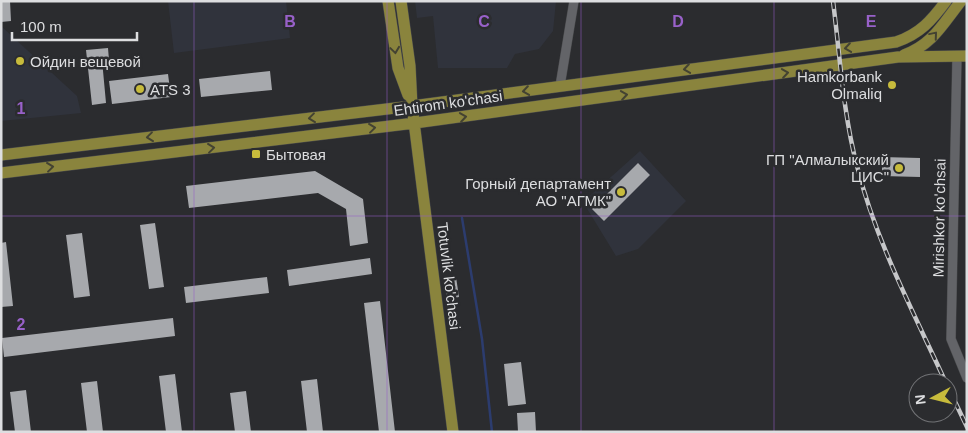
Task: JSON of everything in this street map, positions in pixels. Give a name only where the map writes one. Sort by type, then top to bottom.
[{"type":"main road","points":[[388,1],[398,68],[412,106]]},
{"type":"main road","points":[[401,1],[410,66],[412,106]]},
{"type":"main road","name":"Ehtirom ko'chasi","points":[[1,155],[412,106],[896,42],[923,29],[946,1]]},
{"type":"main road","points":[[898,57],[914,51],[929,42],[961,1]]},
{"type":"main road","points":[[896,42],[898,57]]},
{"type":"main road","points":[[898,57],[962,56]]},
{"type":"main road","name":"Ehtirom ko'chasi","points":[[1,173],[415,123],[898,57]]},
{"type":"main road","name":"Totuvlik ko'chasi","points":[[412,106],[454,432]]},
{"type":"street","points":[[560,86],[574,1]]},
{"type":"street","name":"Mirishkor ko'chsai","points":[[962,56],[951,339],[967,378]]},
{"type":"shaded area","points":[[168,1],[286,1],[290,38],[174,53]]},
{"type":"shaded area","points":[[415,1],[556,1],[553,31],[539,49],[515,54],[507,68],[438,68],[433,16],[417,18]]},
{"type":"shaded area","name":"Ойдин вещевой","points":[[1,26],[77,96],[81,113],[1,121]]},
{"type":"shaded area","points":[[640,151],[686,201],[638,249],[616,256],[583,202]]},
{"type":"building","points":[[1,1],[10,1],[11,21],[1,22]]},
{"type":"building","points":[[108,48],[109,60],[102,60],[106,103],[92,105],[86,50]]},
{"type":"building","points":[[270,71],[272,90],[201,97],[199,79]]},
{"type":"building","name":"ATS 3","points":[[168,74],[171,97],[112,104],[109,81]]},
{"type":"building","points":[[882,157],[920,158],[920,177],[882,176]]},
{"type":"building","name":"Горный департамент АО \"АГМК\"","points":[[638,163],[650,175],[604,221],[592,209]]},
{"type":"building","points":[[315,171],[363,199],[368,243],[350,246],[346,209],[318,193],[189,208],[186,186]]},
{"type":"building","points":[[155,223],[164,287],[149,289],[140,225]]},
{"type":"building","points":[[82,233],[90,296],[74,298],[66,235]]},
{"type":"building","points":[[6,242],[13,306],[1,307],[1,243]]},
{"type":"building","points":[[370,258],[372,274],[289,286],[287,270]]},
{"type":"building","points":[[267,277],[269,293],[186,303],[184,287]]},
{"type":"building","points":[[456,277],[459,297],[447,299],[444,279]]},
{"type":"building","points":[[380,301],[395,432],[379,432],[364,303]]},
{"type":"building","points":[[173,318],[175,336],[4,357],[2,338]]},
{"type":"building","points":[[521,362],[526,404],[508,406],[504,364]]},
{"type":"building","points":[[175,374],[182,432],[166,432],[159,376]]},
{"type":"building","points":[[317,379],[323,432],[307,432],[301,381]]},
{"type":"building","points":[[97,381],[103,432],[87,432],[81,383]]},
{"type":"building","points":[[26,390],[31,432],[15,432],[10,392]]},
{"type":"building","points":[[246,391],[251,432],[235,432],[230,393]]},
{"type":"building","points":[[535,412],[536,432],[518,432],[517,413]]},
{"type":"waterway","points":[[462,218],[482,339],[492,432]]},
{"type":"railway","points":[[833,1],[848,126],[865,194],[885,250],[941,373]]},
{"type":"railway","points":[[958,408],[967,427]]},
{"type":"place","name":"Ойдин вещевой","points":[[20,61]]},
{"type":"place","name":"Hamkorbank Olmaliq","points":[[892,85]]},
{"type":"place","name":"ATS 3","points":[[140,89]]},
{"type":"place","name":"Бытовая","points":[[256,154]]},
{"type":"place","name":"ГП \"Алмалыкский ЦИС\"","points":[[899,168]]},
{"type":"place","name":"Горный департамент АО \"АГМК\"","points":[[621,192]]}]
